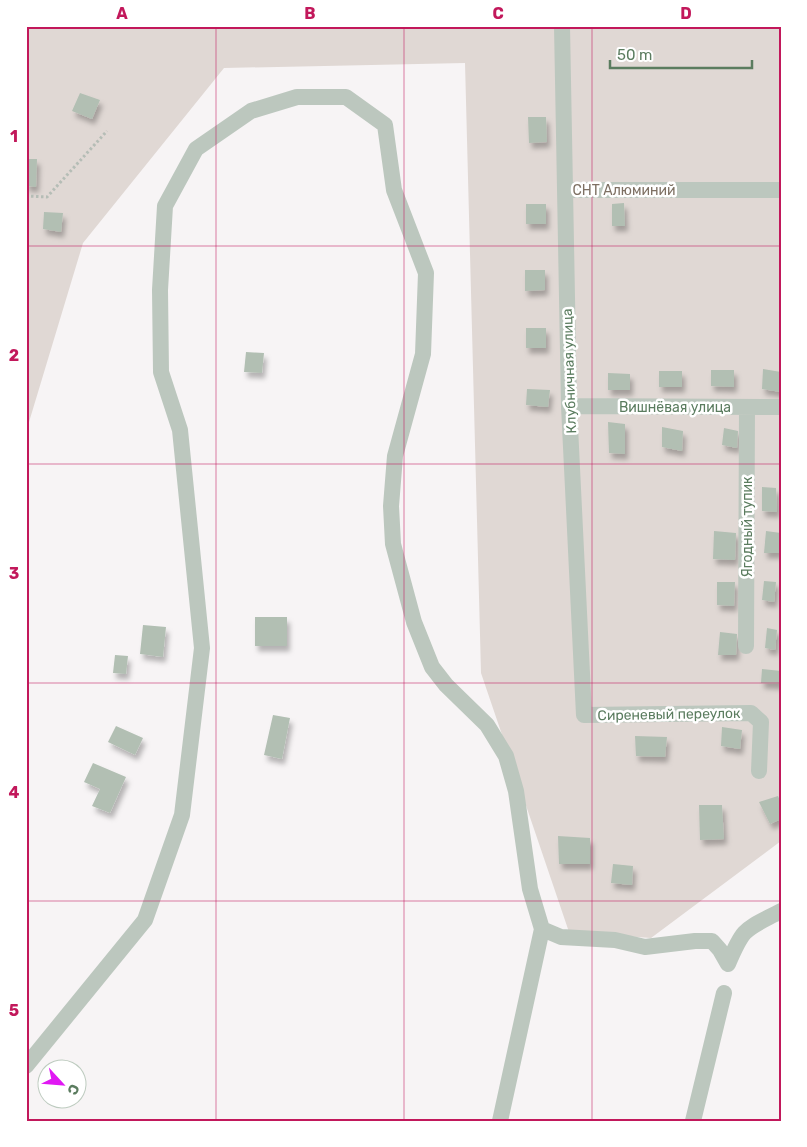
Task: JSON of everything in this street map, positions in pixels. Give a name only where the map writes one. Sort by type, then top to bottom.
[{"type":"street","name":"Клубничная улица","points":[[562,26],[569,406],[584,715]]},
{"type":"street","points":[[26,1066],[145,920],[182,815],[202,648],[180,430],[161,372],[160,290],[165,206],[196,150],[251,111],[297,97],[346,97],[385,125],[394,190],[426,273],[423,354],[395,456],[391,506],[393,544],[414,622],[432,667],[446,685],[487,725],[506,756],[516,791],[530,889],[542,929],[500,1121]]},
{"type":"street","points":[[564,190],[781,190]]},
{"type":"street","name":"Вишнёвая улица","points":[[569,406],[781,408]]},
{"type":"street","name":"Ягодный тупик","points":[[746,646],[747,407]]},
{"type":"street","name":"Сиреневый переулок","points":[[584,715],[751,713],[761,722],[759,771]]},
{"type":"street","points":[[542,929],[561,937],[615,940],[645,946],[695,941],[712,942],[720,950],[728,964],[740,937],[751,925],[781,912]]},
{"type":"street","points":[[693,1121],[724,993]]},
{"type":"path","points":[[26,196],[47,197],[107,131]]},
{"type":"green space","name":"СНТ Алюминий","points":[[26,26],[781,26],[781,841],[651,938],[569,932],[481,673],[465,63],[224,68],[83,243],[26,432]]},
{"type":"building","points":[[80,93],[100,100],[92,119],[72,111]]},
{"type":"building","points":[[528,117],[546,117],[547,142],[529,143]]},
{"type":"building","points":[[26,159],[37,159],[36,187],[26,186]]},
{"type":"building","points":[[624,203],[625,226],[612,226],[612,204]]},
{"type":"building","points":[[526,204],[546,204],[546,224],[526,224]]},
{"type":"building","points":[[44,212],[63,213],[61,232],[43,229]]},
{"type":"building","points":[[525,270],[545,270],[545,290],[525,291]]},
{"type":"building","points":[[526,328],[546,328],[546,348],[526,348]]},
{"type":"building","points":[[246,352],[264,353],[262,373],[244,372]]},
{"type":"building","points":[[763,369],[781,372],[781,392],[762,389]]},
{"type":"building","points":[[711,370],[734,370],[734,387],[711,386]]},
{"type":"building","points":[[659,371],[682,371],[682,387],[659,387]]},
{"type":"building","points":[[608,373],[630,374],[630,390],[608,390]]},
{"type":"building","points":[[527,389],[550,390],[548,407],[526,405]]},
{"type":"building","points":[[608,422],[625,424],[625,454],[609,453]]},
{"type":"building","points":[[662,427],[683,431],[682,451],[662,447]]},
{"type":"building","points":[[724,428],[738,431],[737,448],[722,445]]},
{"type":"building","points":[[762,487],[776,488],[777,512],[762,511]]},
{"type":"building","points":[[714,531],[736,533],[735,560],[713,559]]},
{"type":"building","points":[[766,531],[781,533],[779,553],[764,553]]},
{"type":"building","points":[[764,581],[776,582],[774,602],[762,600]]},
{"type":"building","points":[[717,582],[735,582],[734,606],[717,605]]},
{"type":"building","points":[[255,617],[287,617],[287,646],[255,646]]},
{"type":"building","points":[[143,625],[166,627],[163,657],[140,654]]},
{"type":"building","points":[[767,628],[777,630],[775,650],[765,648]]},
{"type":"building","points":[[720,632],[737,634],[736,655],[718,655]]},
{"type":"building","points":[[115,655],[128,656],[126,674],[113,673]]},
{"type":"building","points":[[762,669],[781,671],[779,684],[761,683]]},
{"type":"building","points":[[273,715],[290,718],[282,759],[264,755]]},
{"type":"building","points":[[116,726],[143,738],[135,755],[108,742]]},
{"type":"building","points":[[722,727],[742,730],[740,749],[721,746]]},
{"type":"building","points":[[635,736],[667,737],[665,757],[636,756]]},
{"type":"building","points":[[93,763],[126,777],[110,813],[92,806],[100,789],[84,782]]},
{"type":"building","points":[[778,796],[781,803],[781,819],[770,824],[759,802]]},
{"type":"building","points":[[699,805],[722,805],[724,839],[700,840]]},
{"type":"building","points":[[558,836],[590,838],[590,864],[559,864]]},
{"type":"building","points":[[613,864],[633,866],[632,885],[611,883]]}]
